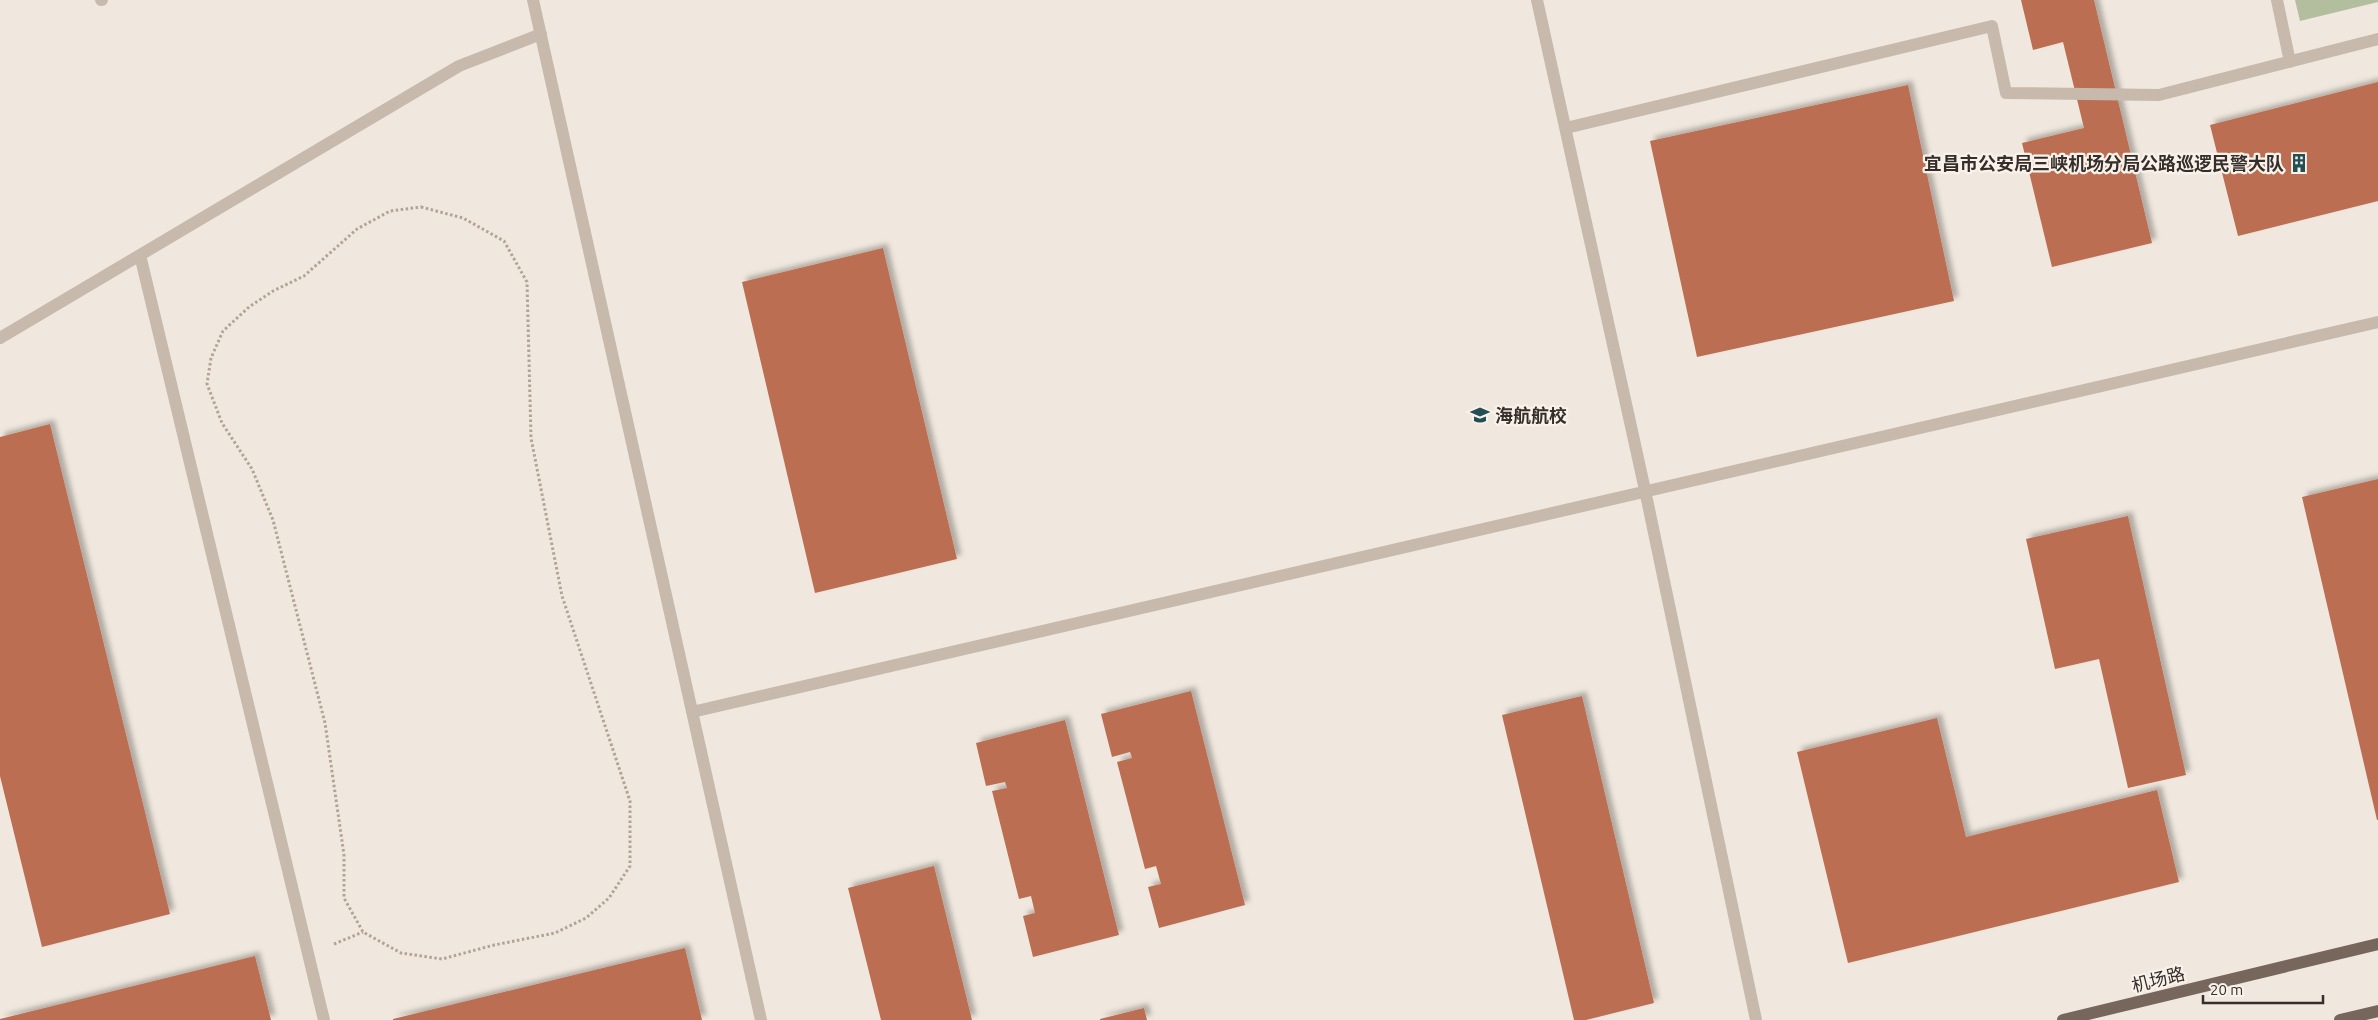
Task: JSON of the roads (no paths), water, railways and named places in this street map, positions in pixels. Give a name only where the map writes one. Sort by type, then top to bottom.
[{"type":"main road","name":"机场路","points":[[2063,1020],[2378,944]]},
{"type":"main road","points":[[2340,1020],[2378,1011]]},
{"type":"lane","points":[[533,0],[761,1020]]},
{"type":"lane","points":[[1537,0],[1645,490],[1756,1020]]},
{"type":"lane","points":[[2277,0],[2290,62]]},
{"type":"lane","points":[[1566,128],[1992,26],[2006,93],[2159,95],[2378,39]]},
{"type":"lane","points":[[0,338],[459,66],[541,34]]},
{"type":"lane","points":[[140,255],[324,1020]]},
{"type":"lane","points":[[692,712],[1645,490],[2378,322]]},
{"type":"place","name":"宜昌市公安局三峡机场分局公路巡逻民警大队","points":[[2299,163]]},
{"type":"place","name":"海航航校","points":[[1480,415]]}]
